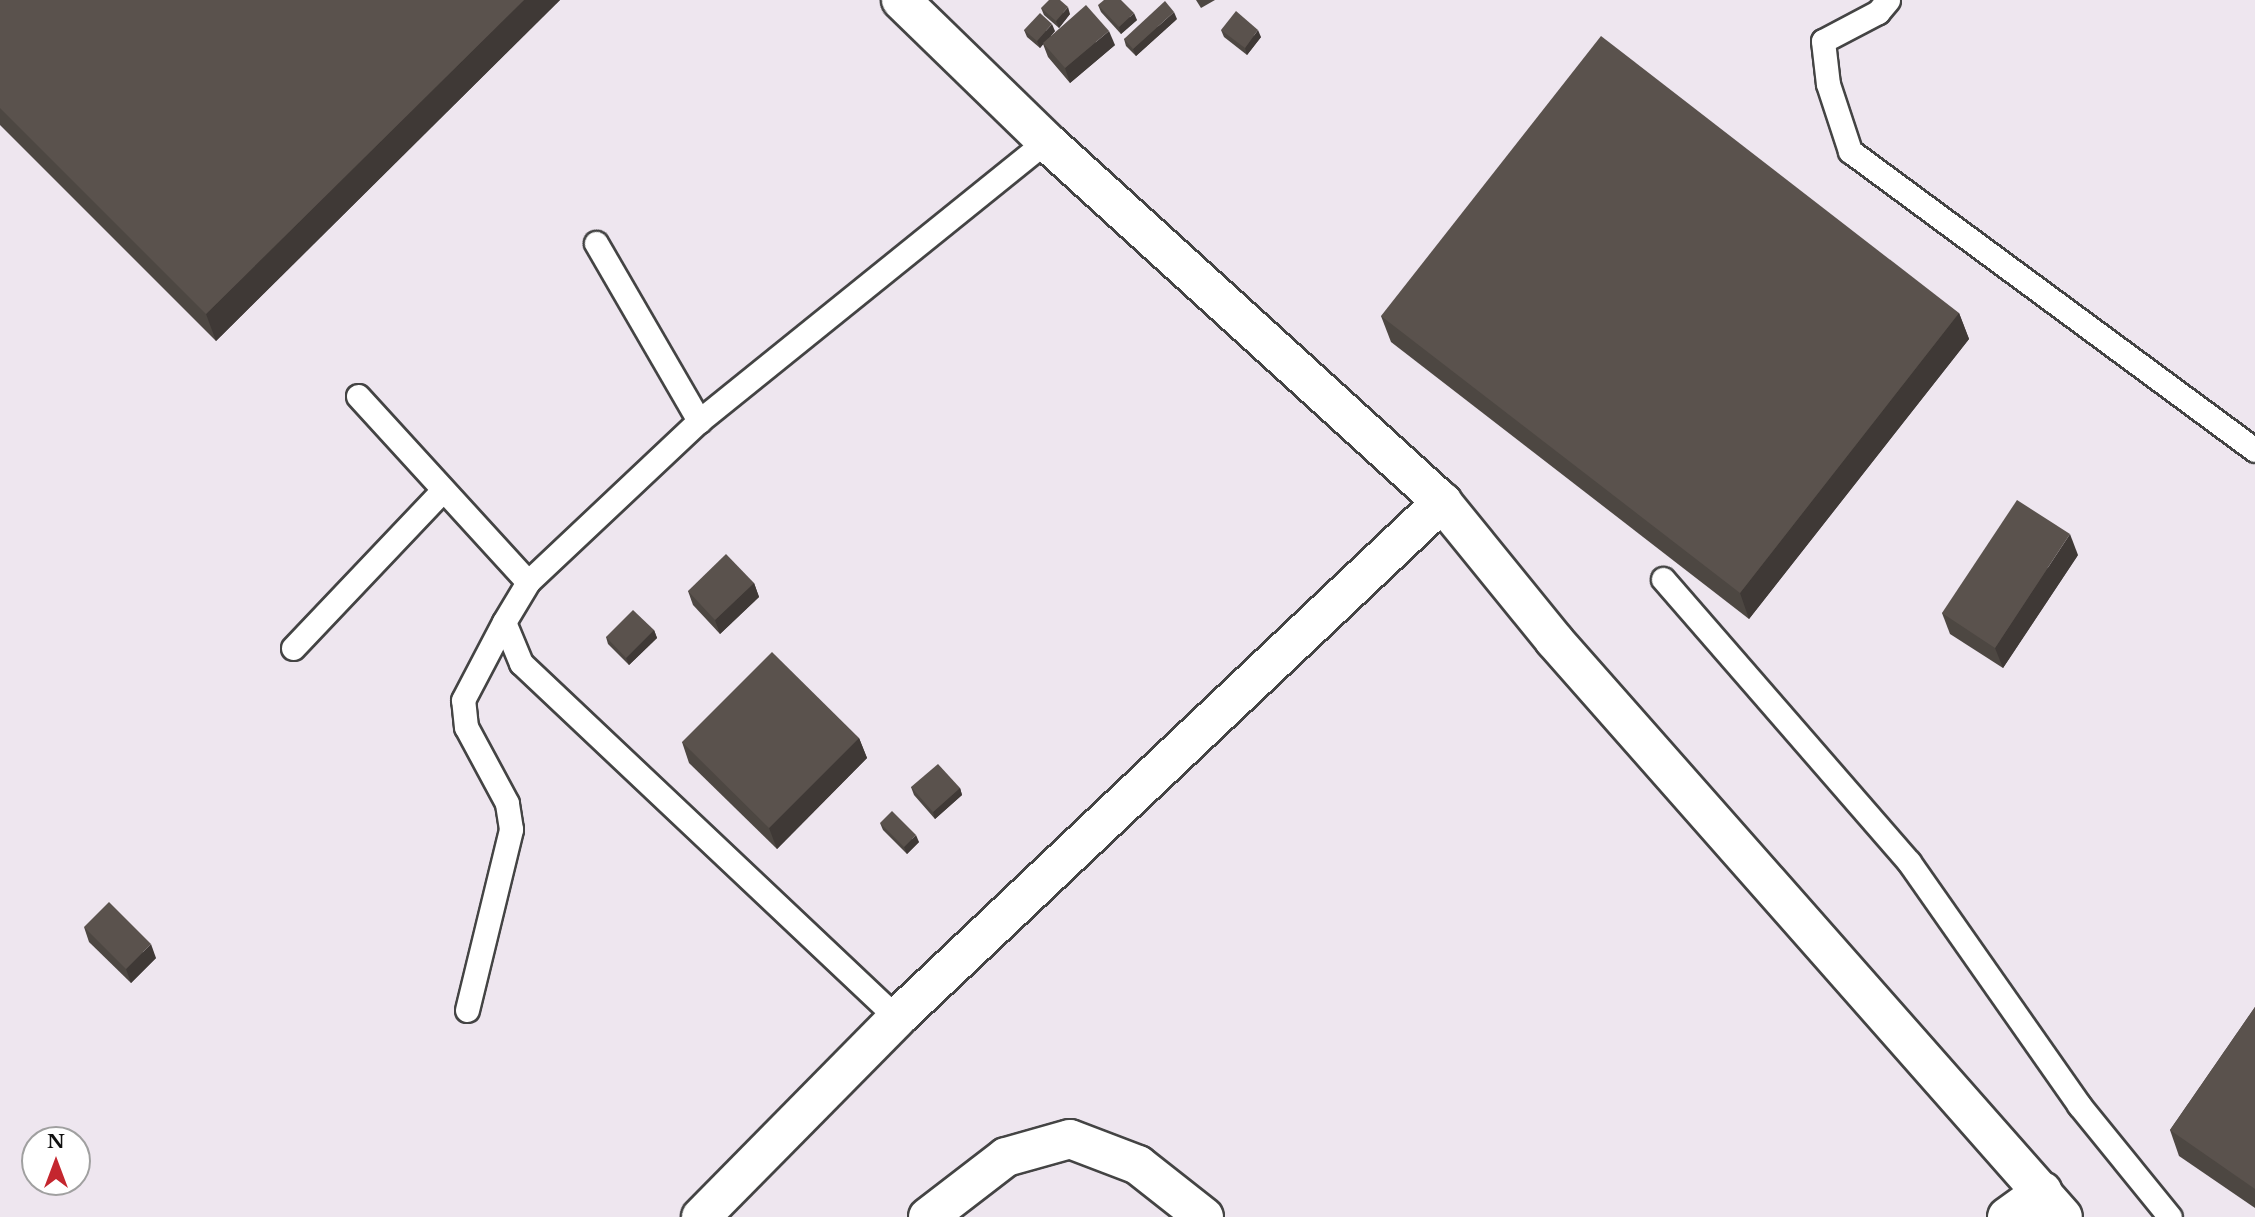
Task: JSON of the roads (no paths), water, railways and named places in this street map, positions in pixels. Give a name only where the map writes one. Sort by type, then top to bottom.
[{"type":"street","points":[[901,0],[1046,141],[1441,502],[1554,640],[2053,1204],[2007,1217]]},
{"type":"street","points":[[701,1217],[897,1018],[1441,502]]},
{"type":"street","points":[[928,1217],[1006,1157],[1070,1139],[1138,1165],[1204,1217]]},
{"type":"lane","points":[[1888,0],[1878,12],[1823,41],[1828,84],[1850,151],[2255,450]]},
{"type":"lane","points":[[467,1010],[511,829],[507,803],[466,727],[463,700],[528,582],[699,421],[1046,141]]},
{"type":"lane","points":[[596,243],[699,421]]},
{"type":"lane","points":[[358,396],[528,582]]},
{"type":"lane","points":[[293,648],[443,490]]},
{"type":"lane","points":[[1663,579],[1909,862],[2079,1105],[2170,1217]]},
{"type":"lane","points":[[504,622],[522,663],[897,1018]]}]
